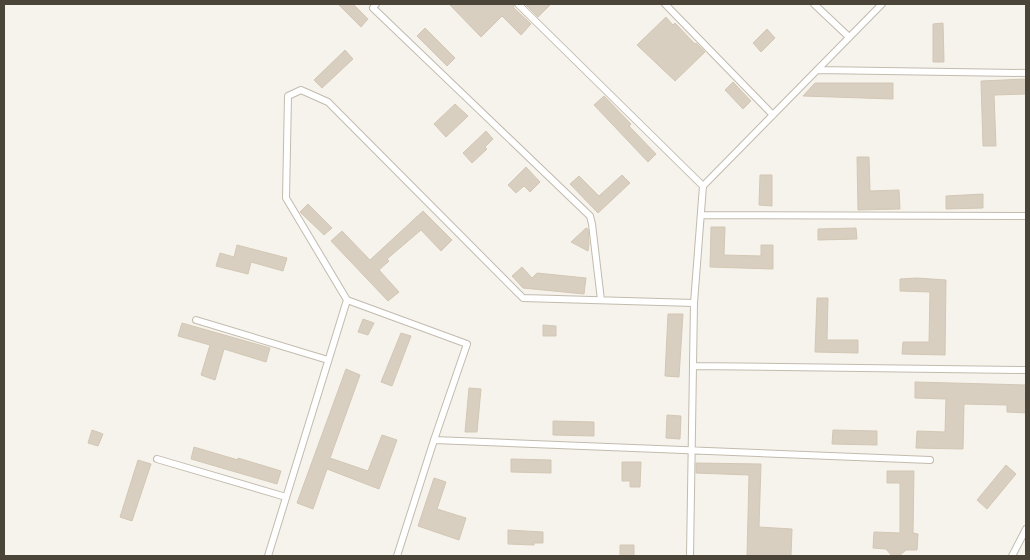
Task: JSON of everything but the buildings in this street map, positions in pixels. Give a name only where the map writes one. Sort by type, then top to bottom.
[{"type":"lane","points":[[376,4],[373,8],[590,216],[601,300]]},
{"type":"lane","points":[[518,4],[703,186]]},
{"type":"lane","points":[[665,4],[773,115]]},
{"type":"lane","points":[[814,4],[849,38]]},
{"type":"lane","points":[[690,556],[694,303],[703,186],[882,4]]},
{"type":"lane","points":[[817,70],[1026,73]]},
{"type":"lane","points":[[397,556],[467,344],[347,300],[286,198],[288,96],[301,90],[328,102],[523,298],[694,303]]},
{"type":"lane","points":[[701,215],[1026,216]]},
{"type":"lane","points":[[268,556],[347,300]]},
{"type":"lane","points":[[196,320],[328,360]]},
{"type":"lane","points":[[693,366],[1026,370]]},
{"type":"lane","points":[[434,440],[930,460]]},
{"type":"lane","points":[[157,459],[286,497]]},
{"type":"lane","points":[[1012,556],[1026,530]]}]
